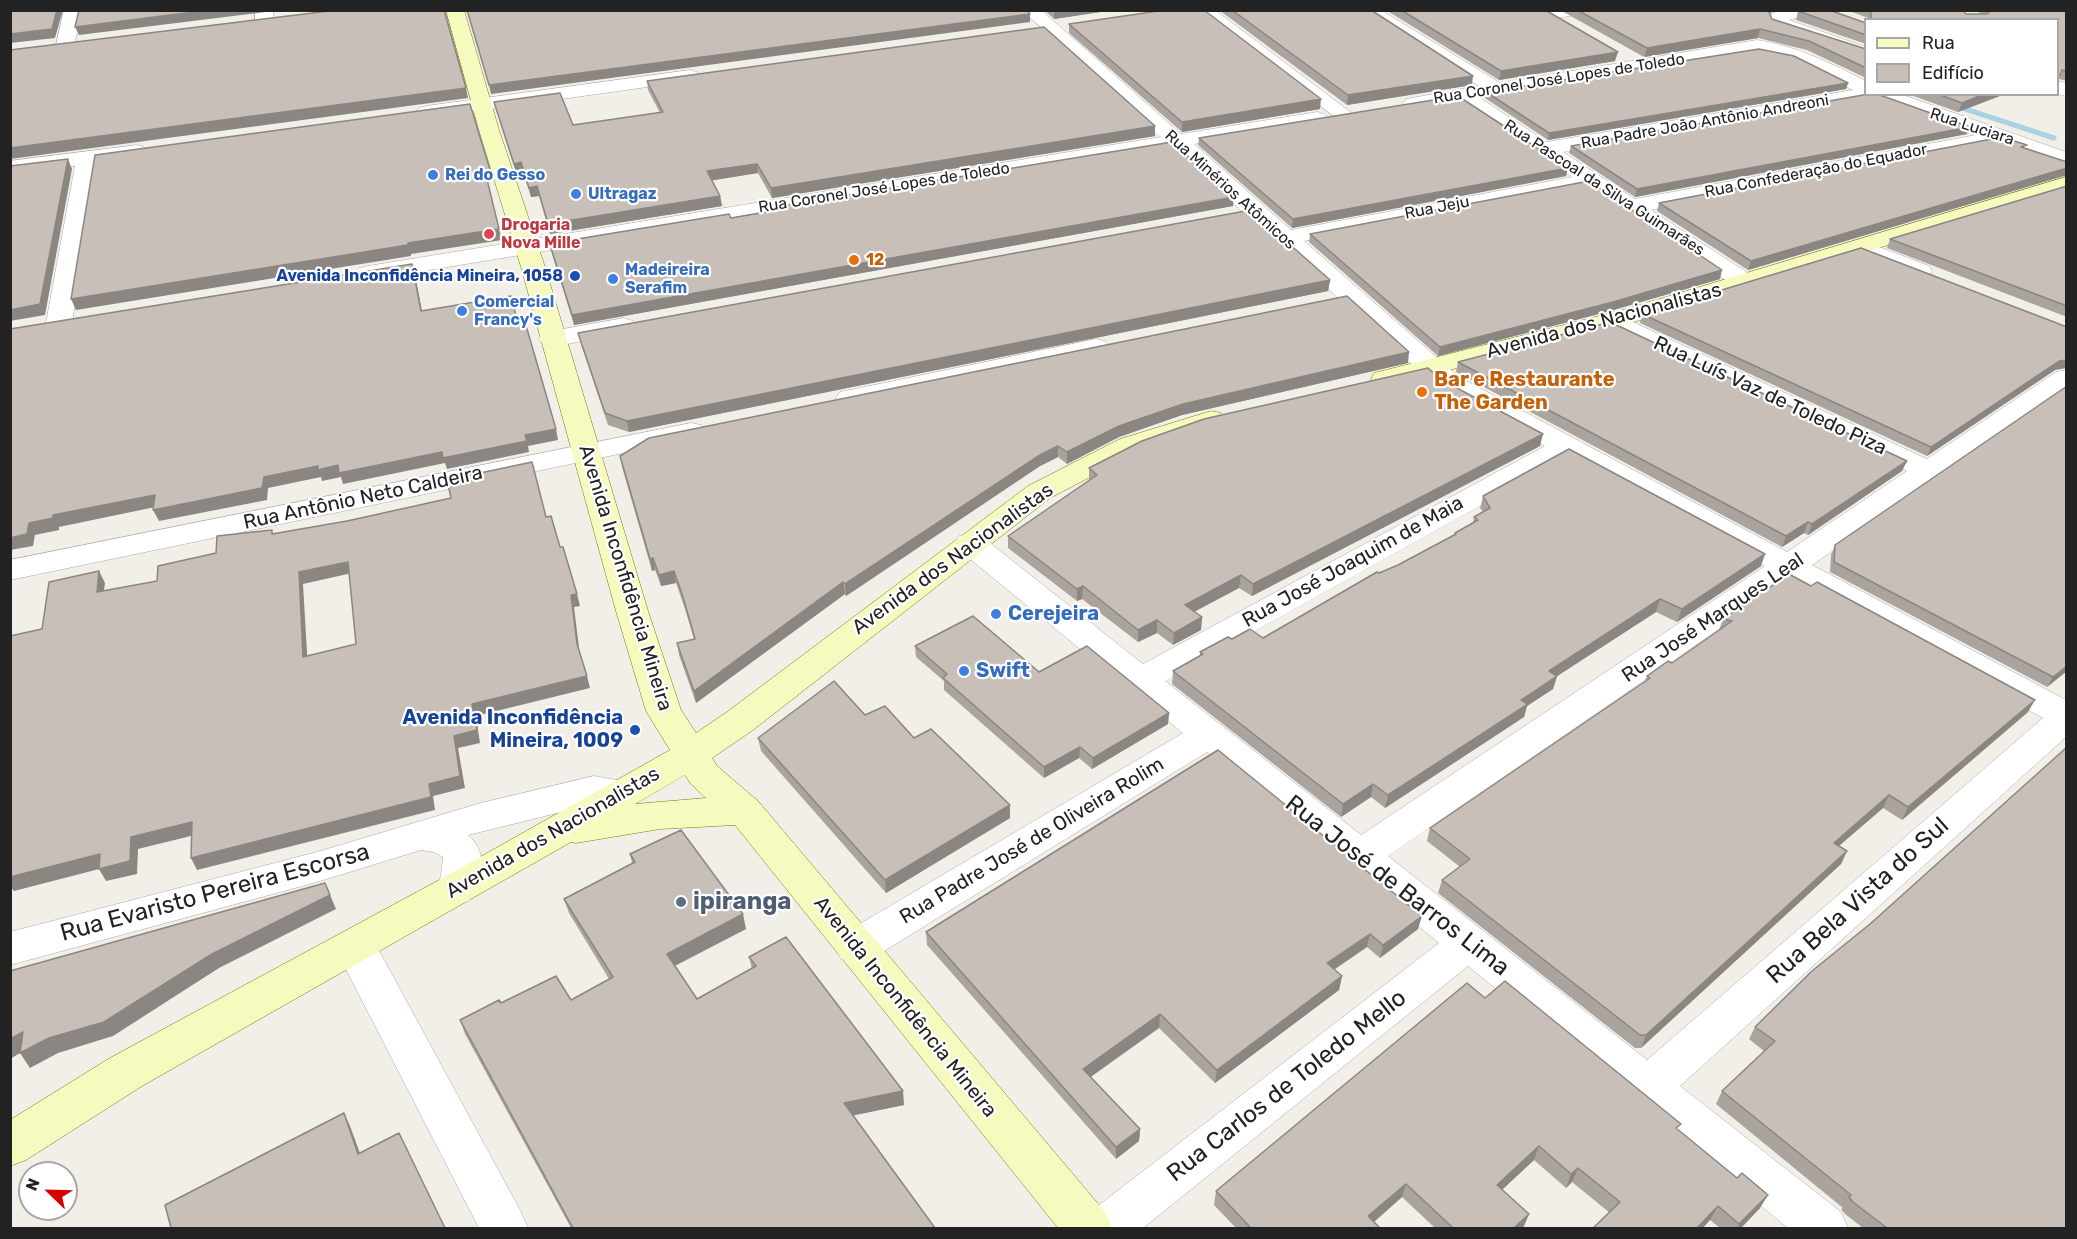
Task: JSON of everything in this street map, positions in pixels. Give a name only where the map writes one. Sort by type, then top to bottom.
[{"type":"main road","name":"Avenida Inconfidência Mineira","points":[[455,10],[632,611],[664,711],[704,775],[745,811],[1088,1228]]},
{"type":"main road","name":"Avenida dos Nacionalistas","points":[[1352,387],[1611,321],[2067,184]]},
{"type":"main road","name":"Avenida dos Nacionalistas","points":[[10,1145],[126,1072],[355,946],[690,755],[740,721],[1039,492],[1130,445],[1193,423],[1239,413]]},
{"type":"main road","points":[[548,836],[610,821],[672,813],[711,810],[745,811]]},
{"type":"street","points":[[66,45],[73,10]]},
{"type":"street","name":"Rua Coronel José Lopes de Toledo","points":[[352,275],[1354,113],[1203,10]]},
{"type":"street","points":[[1368,10],[1497,89]]},
{"type":"street","points":[[1544,13],[1574,10]]},
{"type":"street","points":[[1805,10],[1779,17],[1776,21],[1864,52]]},
{"type":"street","points":[[1544,13],[1576,30]]},
{"type":"street","points":[[241,24],[264,16],[287,18]]},
{"type":"street","name":"Rua Minérios Atômicos","points":[[1028,21],[1049,28],[1176,141],[1243,213],[1284,238],[1449,383],[2067,716]]},
{"type":"street","points":[[1049,28],[1072,25]]},
{"type":"street","points":[[44,47],[89,42]]},
{"type":"street","name":"Rua Coronel José Lopes de Toledo","points":[[1397,106],[1757,46],[1794,54],[1864,88]]},
{"type":"street","points":[[1615,51],[1643,66]]},
{"type":"street","points":[[412,114],[706,74]]},
{"type":"street","name":"Rua Padre João Antônio Andreoni","points":[[1544,149],[1864,94]]},
{"type":"street","name":"Rua Pascoal da Silva Guimarães","points":[[1462,95],[1745,282]]},
{"type":"street","name":"Rua Luciara","points":[[1885,96],[2067,159]]},
{"type":"street","name":"Rua Confederação do Equador","points":[[1631,207],[2001,136]]},
{"type":"street","points":[[10,168],[157,148]]},
{"type":"street","points":[[59,323],[87,158]]},
{"type":"street","name":"Rua Jeju","points":[[1284,238],[1591,180]]},
{"type":"street","points":[[1861,247],[1937,277]]},
{"type":"street","points":[[1316,303],[1351,297]]},
{"type":"street","name":"Rua Luís Vaz de Toledo Piza","points":[[1611,321],[1930,471]]},
{"type":"street","points":[[552,339],[644,322]]},
{"type":"street","points":[[830,402],[1119,343]]},
{"type":"street","name":"Rua José Marques Leal","points":[[1359,856],[2067,378]]},
{"type":"street","name":"Rua Antônio Neto Caldeira","points":[[10,570],[715,426]]},
{"type":"street","name":"Rua José Joaquim de Maia","points":[[1140,680],[1566,446]]},
{"type":"street","name":"Rua José de Barros Lima","points":[[970,543],[1649,1086],[1821,1227]]},
{"type":"street","name":"Rua Bela Vista do Sul","points":[[1649,1086],[2067,716]]},
{"type":"street","name":"Rua Padre José de Oliveira Rolim","points":[[856,947],[1208,735]]},
{"type":"street","name":"Rua Evaristo Pereira Escorsa","points":[[10,949],[317,867],[481,817],[594,790],[620,794]]},
{"type":"street","name":"Rua Evaristo Pereira Escorsa","points":[[419,835],[439,837],[454,842],[462,856],[463,872],[454,890]]},
{"type":"street","name":"Rua Carlos de Toledo Mello","points":[[1107,1228],[1468,943]]},
{"type":"street","points":[[355,946],[504,1228]]},
{"type":"building","points":[[10,10],[57,10],[52,29],[10,34]]},
{"type":"building","points":[[79,10],[210,10],[75,27]]},
{"type":"building","points":[[337,10],[444,10],[466,88],[10,148],[10,50]]},
{"type":"building","points":[[467,10],[1027,10],[1030,14],[489,85]]},
{"type":"building","points":[[1165,10],[1204,10],[1321,99],[1182,122],[1069,24]]},
{"type":"building","points":[[1232,10],[1371,10],[1473,76],[1348,95]]},
{"type":"building","points":[[1401,10],[1545,10],[1618,52],[1501,71]]},
{"type":"building","points":[[1577,10],[1768,10],[1772,19],[1864,48],[1864,67],[1809,41],[1760,29],[1647,48]]},
{"type":"building","points":[[1829,10],[1864,22],[1864,34],[1798,11]]},
{"type":"building","points":[[1871,10],[1963,10],[1966,14],[1987,14],[1989,10],[2067,10],[2067,71],[2062,70],[2059,74],[2059,18],[1871,18]]},
{"type":"building","points":[[1044,27],[1155,126],[771,188],[757,164],[707,171],[720,196],[548,224],[537,186],[529,188],[521,162],[514,164],[494,102],[560,93],[573,125],[663,112],[647,81]]},
{"type":"building","points":[[1759,49],[1794,56],[1848,83],[1549,133],[1486,92]]},
{"type":"building","points":[[1864,95],[1883,96],[1970,127],[1637,189],[1571,146]]},
{"type":"building","points":[[1458,96],[1568,168],[1293,219],[1199,138]]},
{"type":"building","points":[[1943,96],[1979,96],[1962,103]]},
{"type":"building","points":[[470,104],[490,170],[485,171],[499,229],[71,299],[95,155]]},
{"type":"building","points":[[2002,137],[2027,145],[2021,147],[2067,162],[2067,168],[1751,261],[1659,203]]},
{"type":"building","points":[[1172,142],[1234,197],[572,315],[551,248],[554,248],[553,243],[729,214],[731,218],[783,209],[781,206]]},
{"type":"building","points":[[68,159],[40,304],[10,310],[10,166]]},
{"type":"building","points":[[1589,181],[1722,270],[1613,302],[1440,347],[1310,234]]},
{"type":"building","points":[[2067,186],[2067,306],[1890,239]]},
{"type":"building","points":[[1251,210],[1330,280],[627,421],[605,413],[578,333]]},
{"type":"building","points":[[1861,248],[2067,327],[2067,360],[2059,361],[1931,447],[1642,314]]},
{"type":"building","points":[[412,264],[421,311],[511,296],[518,323],[525,322],[556,429],[525,435],[527,441],[443,458],[442,452],[339,473],[338,465],[318,470],[318,466],[264,477],[262,488],[153,510],[155,495],[53,515],[53,518],[29,523],[27,534],[10,538],[10,329]]},
{"type":"building","points":[[1347,296],[1409,352],[1183,404],[1119,426],[1067,452],[1058,446],[1040,455],[845,584],[843,582],[694,691],[677,643],[695,639],[683,597],[674,571],[659,575],[653,558],[650,559],[620,456],[649,438]]},
{"type":"building","points":[[1610,322],[1907,461],[1812,524],[1808,522],[1786,536],[1458,362]]},
{"type":"building","points":[[1428,368],[1440,379],[1543,434],[1253,584],[1241,575],[1185,605],[1202,617],[1174,633],[1157,620],[1138,630],[1083,586],[1077,589],[1008,536],[1097,475],[1089,468],[1142,441],[1204,419]]},
{"type":"building","points":[[2067,386],[2067,666],[2053,677],[1834,562],[1835,545]]},
{"type":"building","points":[[1569,449],[1765,554],[1682,609],[1660,599],[1549,671],[1557,676],[1521,700],[1528,704],[1388,795],[1373,784],[1343,804],[1173,671],[1203,654],[1200,652],[1228,637],[1232,639],[1250,629],[1263,638],[1377,572],[1398,565],[1456,534],[1478,520],[1474,517],[1490,508],[1483,496]]},
{"type":"building","points":[[532,462],[546,517],[551,516],[577,594],[571,595],[577,644],[587,676],[472,704],[477,730],[454,736],[460,776],[429,784],[431,797],[191,858],[192,822],[131,837],[130,861],[99,869],[100,854],[10,877],[10,636],[42,629],[49,582],[99,571],[97,592],[157,581],[158,566],[216,553],[217,536],[272,530],[272,534],[347,521],[451,498],[447,480]],"holes":[[[348,562],[356,644],[303,657],[299,572]]]},
{"type":"building","points":[[1789,574],[1811,586],[1817,582],[2035,700],[1908,807],[1889,795],[1834,843],[1847,851],[1646,1035],[1640,1035],[1442,880],[1470,859],[1430,828],[1650,678],[1647,676],[1668,661],[1672,663],[1732,621],[1723,619]]},
{"type":"building","points":[[973,616],[1039,672],[1087,646],[1169,713],[1093,758],[1080,747],[1044,767],[943,678],[947,674],[915,646]]},
{"type":"building","points":[[834,681],[865,715],[885,706],[914,738],[931,729],[1010,805],[885,880],[758,738]]},
{"type":"building","points":[[2067,747],[2067,1228],[1887,1228],[1853,1202],[1849,1197],[1851,1195],[1722,1091],[1775,1041],[1755,1027],[1812,971],[1870,924]]},
{"type":"building","points":[[1218,750],[1422,916],[1383,945],[1370,934],[1327,963],[1342,976],[1217,1070],[1160,1014],[1083,1069],[1140,1129],[1116,1147],[926,932]]},
{"type":"building","points":[[681,830],[743,914],[667,954],[697,999],[756,966],[749,957],[786,937],[903,1091],[844,1103],[935,1228],[573,1228],[460,1020],[499,1000],[501,1003],[556,976],[571,1000],[613,977],[564,899],[635,862],[630,854]]},
{"type":"building","points":[[325,883],[330,895],[212,954],[104,1022],[49,1038],[20,1053],[23,1032],[10,1039],[10,971]]},
{"type":"building","points":[[1505,981],[1681,1124],[1676,1128],[1737,1178],[1742,1173],[1768,1195],[1739,1224],[1718,1206],[1697,1228],[1593,1228],[1620,1202],[1578,1168],[1571,1174],[1539,1146],[1497,1185],[1529,1214],[1514,1228],[1450,1228],[1452,1227],[1406,1184],[1368,1216],[1380,1228],[1251,1228],[1216,1191],[1467,983],[1485,998]]},
{"type":"building","points":[[344,1113],[358,1154],[399,1133],[445,1228],[171,1228],[165,1205]]},
{"type":"waterway","points":[[1956,106],[2054,138]]},
{"type":"place","name":"Rei do Gesso","points":[[433,175]]},
{"type":"place","name":"Ultragaz","points":[[576,194]]},
{"type":"place","name":"Drogaria Nova Mille","points":[[489,234]]},
{"type":"place","name":"12","points":[[854,260]]},
{"type":"place","name":"Avenida Inconfidência Mineira, 1058","points":[[575,276]]},
{"type":"place","name":"Madeireira Serafim","points":[[613,279]]},
{"type":"place","name":"Comercial Francy's","points":[[462,311]]},
{"type":"place","name":"Bar e Restaurante The Garden","points":[[1422,392]]},
{"type":"place","name":"Cerejeira","points":[[996,614]]},
{"type":"place","name":"Swift","points":[[964,671]]},
{"type":"place","name":"Avenida Inconfidência Mineira, 1009","points":[[635,730]]},
{"type":"place","name":"ipiranga","points":[[681,902]]}]
